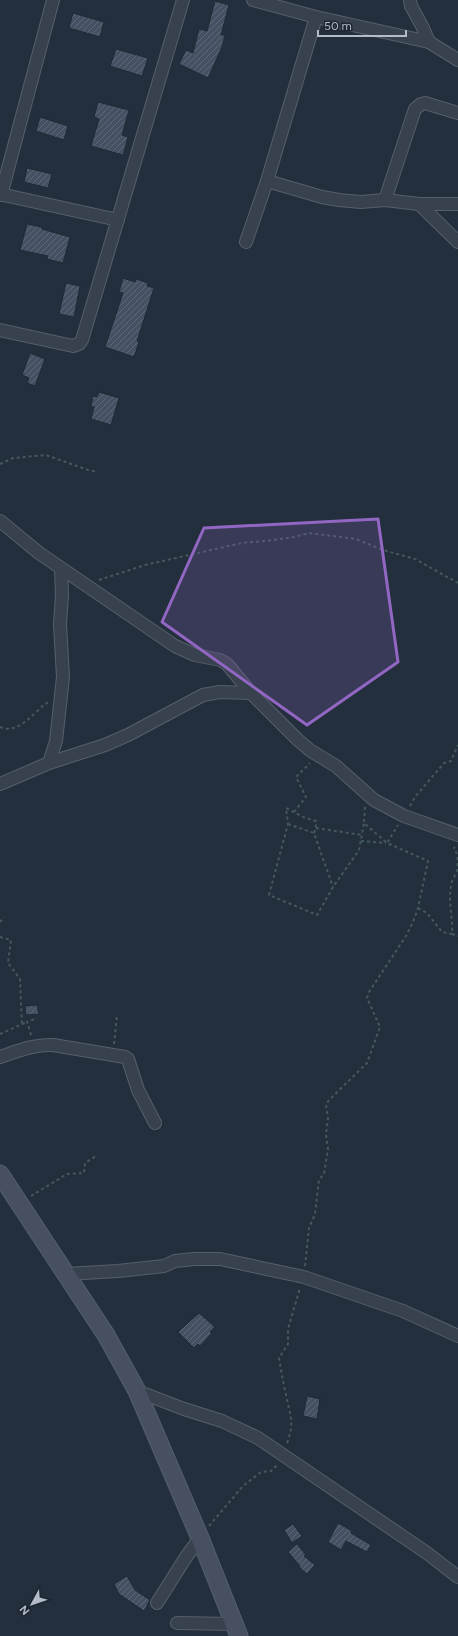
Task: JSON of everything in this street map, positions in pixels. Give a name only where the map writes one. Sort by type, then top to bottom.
[{"type":"street","points":[[53,0],[0,194],[118,220]]},
{"type":"street","points":[[0,330],[68,345],[78,344],[84,335],[184,0]]},
{"type":"street","points":[[254,0],[316,17],[429,42],[458,60]]},
{"type":"street","points":[[410,0],[411,6],[429,42]]},
{"type":"street","points":[[246,242],[267,181],[316,17]]},
{"type":"street","points":[[385,200],[415,109],[421,104],[425,103],[458,113]]},
{"type":"street","points":[[267,181],[333,199],[361,202],[385,200],[419,204],[458,204]]},
{"type":"street","points":[[419,204],[458,242]]},
{"type":"street","points":[[0,521],[39,553],[175,646],[196,655],[220,660],[227,664],[251,693],[311,751],[336,766],[366,794],[386,808],[452,833]]},
{"type":"street","points":[[49,763],[56,741],[63,678],[60,624],[62,569]]},
{"type":"street","points":[[0,784],[49,763],[105,745],[128,735],[203,695],[220,692],[251,693]]},
{"type":"street","points":[[0,1057],[34,1046],[53,1045],[114,1055],[128,1059],[136,1084],[155,1123]]},
{"type":"street","points":[[0,1174],[106,1336],[137,1391],[200,1538],[237,1630],[177,1623]]},
{"type":"street","points":[[66,1274],[118,1271],[164,1266],[175,1261],[194,1259],[220,1259],[304,1277],[403,1311],[458,1336]]},
{"type":"street","points":[[137,1391],[191,1412],[222,1421],[258,1438],[427,1553],[458,1577]]},
{"type":"street","points":[[157,1603],[200,1538]]},
{"type":"path","points":[[0,464],[13,458],[46,455],[91,471],[96,471]]},
{"type":"path","points":[[77,580],[100,580],[144,565],[242,543],[266,541],[309,533],[356,538],[383,550],[415,559],[458,582]]},
{"type":"path","points":[[0,727],[6,729],[19,726],[45,704],[61,698]]},
{"type":"path","points":[[387,843],[415,797],[444,763],[451,761],[458,745]]},
{"type":"path","points":[[294,812],[306,797],[296,777],[311,763],[311,751]]},
{"type":"path","points":[[333,887],[314,833],[316,821],[303,817],[286,808],[288,824],[269,895],[317,915],[333,887],[359,850],[364,823],[366,794]]},
{"type":"path","points":[[200,1538],[243,1486],[261,1472],[271,1471],[281,1460],[292,1430],[291,1411],[286,1397],[279,1358],[288,1344],[290,1322],[304,1277],[308,1228],[315,1214],[319,1180],[324,1174],[328,1149],[326,1135],[328,1118],[326,1105],[329,1100],[367,1063],[380,1027],[367,998],[369,992],[406,936],[418,908],[428,861],[387,843],[364,823]]},
{"type":"path","points":[[288,824],[314,833]]},
{"type":"path","points":[[316,828],[362,835]]},
{"type":"path","points":[[452,833],[457,853],[458,870],[451,885],[450,909],[453,924],[452,934]]},
{"type":"path","points":[[361,841],[387,843]]},
{"type":"path","points":[[418,908],[426,913],[442,932],[458,936]]},
{"type":"path","points":[[0,922],[4,917]]},
{"type":"path","points":[[0,937],[11,940],[8,963],[20,979],[22,1025]]},
{"type":"path","points":[[114,1055],[117,1015]]},
{"type":"path","points":[[0,1034],[37,1018]]},
{"type":"path","points":[[27,1022],[34,1046]]},
{"type":"path","points":[[20,1203],[67,1174],[84,1173],[85,1163],[96,1156]]},
{"type":"highlighted area","points":[[378,519],[398,662],[307,725],[162,622],[204,528]]},
{"type":"building","points":[[215,1],[229,5],[221,35],[225,35],[222,47],[208,78],[179,64],[186,50],[193,53],[199,29],[207,31]]},
{"type":"building","points":[[73,13],[104,22],[100,37],[69,28]]},
{"type":"building","points":[[116,49],[148,58],[142,76],[110,66]]},
{"type":"building","points":[[98,102],[129,110],[122,135],[128,137],[123,155],[91,146],[99,119],[94,117]]},
{"type":"building","points":[[40,117],[68,126],[64,140],[36,131]]},
{"type":"building","points":[[27,168],[52,174],[48,188],[24,182]]},
{"type":"building","points":[[27,224],[42,227],[42,229],[70,237],[63,263],[47,259],[48,256],[20,250]]},
{"type":"building","points":[[123,278],[135,282],[136,279],[148,283],[147,286],[154,288],[137,341],[139,342],[134,357],[105,347],[123,293],[119,292]]},
{"type":"building","points":[[66,283],[80,286],[74,317],[59,314]]},
{"type":"building","points":[[30,353],[45,359],[35,386],[27,383],[29,378],[22,375]]},
{"type":"building","points":[[99,392],[119,398],[111,425],[91,419],[94,407],[91,406],[93,396],[97,397]]},
{"type":"building","points":[[37,1005],[39,1014],[26,1015],[25,1006]]},
{"type":"building","points":[[199,1313],[215,1327],[210,1332],[212,1333],[200,1346],[198,1344],[194,1348],[178,1332]]},
{"type":"building","points":[[307,1396],[320,1399],[317,1419],[303,1416]]},
{"type":"building","points":[[338,1523],[371,1545],[367,1552],[346,1541],[341,1550],[328,1542]]},
{"type":"building","points":[[293,1524],[302,1536],[292,1543],[284,1530]]},
{"type":"building","points":[[297,1544],[306,1555],[304,1556],[315,1565],[307,1574],[299,1567],[300,1566],[288,1552]]},
{"type":"building","points":[[127,1576],[135,1590],[150,1600],[144,1611],[119,1594],[114,1584]]}]
